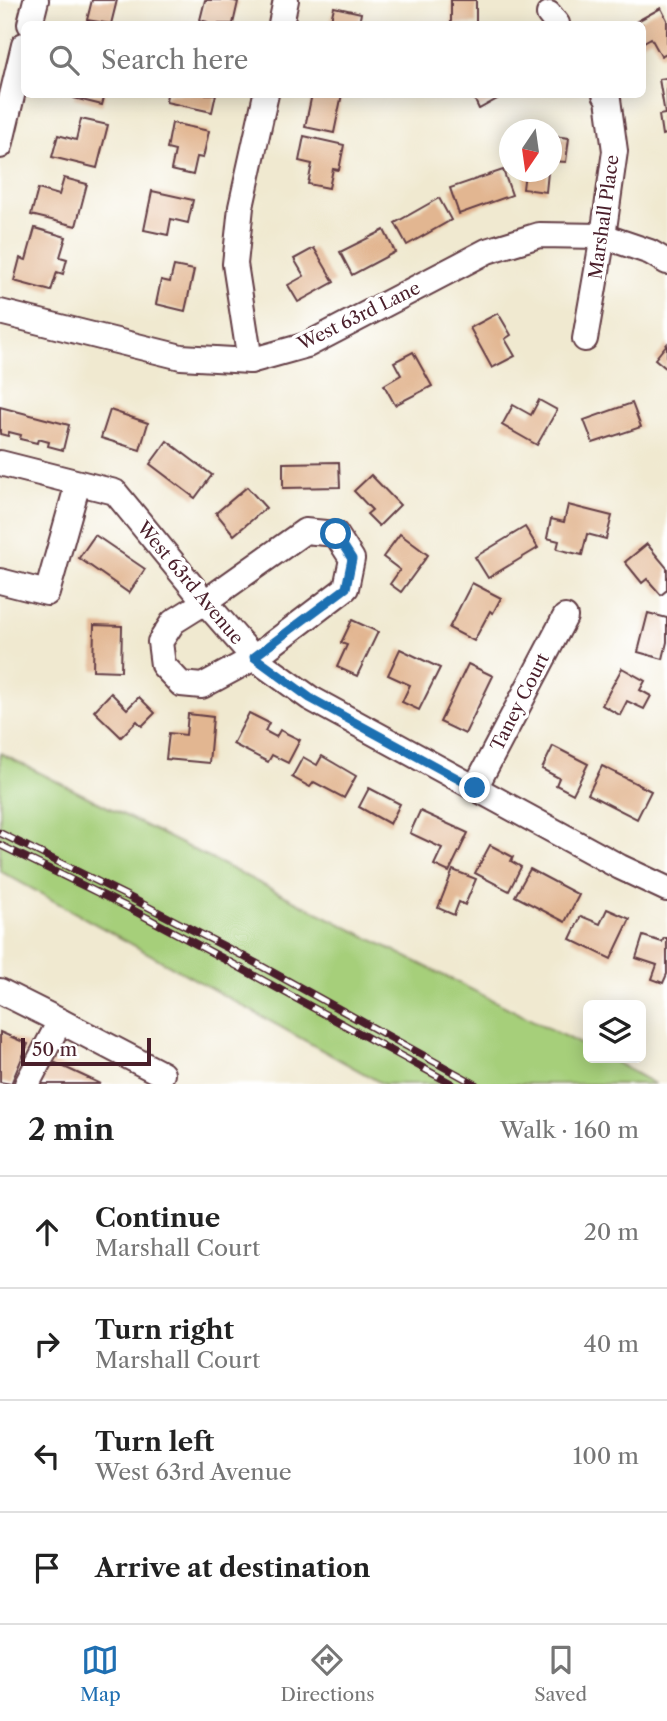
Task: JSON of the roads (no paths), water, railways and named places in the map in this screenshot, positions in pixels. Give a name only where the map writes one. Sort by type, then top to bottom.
[{"type":"street","points":[[31,21],[36,0]]},
{"type":"street","points":[[282,21],[286,0]]},
{"type":"street","points":[[0,146],[21,58]]},
{"type":"street","points":[[250,361],[235,264],[241,207],[265,98]]},
{"type":"street","name":"Marshall Place","points":[[585,340],[615,151],[607,98]]},
{"type":"street","name":"West 63rd Lane","points":[[0,312],[181,357],[250,361],[307,345],[487,251],[539,235],[603,236],[650,252],[667,262]]},
{"type":"street","name":"West 63rd Avenue","points":[[0,463],[115,492],[254,657],[310,698],[620,867],[667,889]]},
{"type":"street","points":[[0,581],[47,593],[78,483]]},
{"type":"street","points":[[305,531],[336,534],[352,559],[346,588],[254,657],[202,686],[181,684],[163,664],[160,642],[173,622],[205,602],[305,531]]},
{"type":"street","name":"Taney Court","points":[[475,788],[565,617]]},
{"type":"street","points":[[0,991],[162,1074]]},
{"type":"street","points":[[27,1084],[60,1021]]},
{"type":"railway","points":[[0,833],[243,956],[475,1084]]},
{"type":"railway","points":[[0,845],[127,907],[452,1084]]}]
